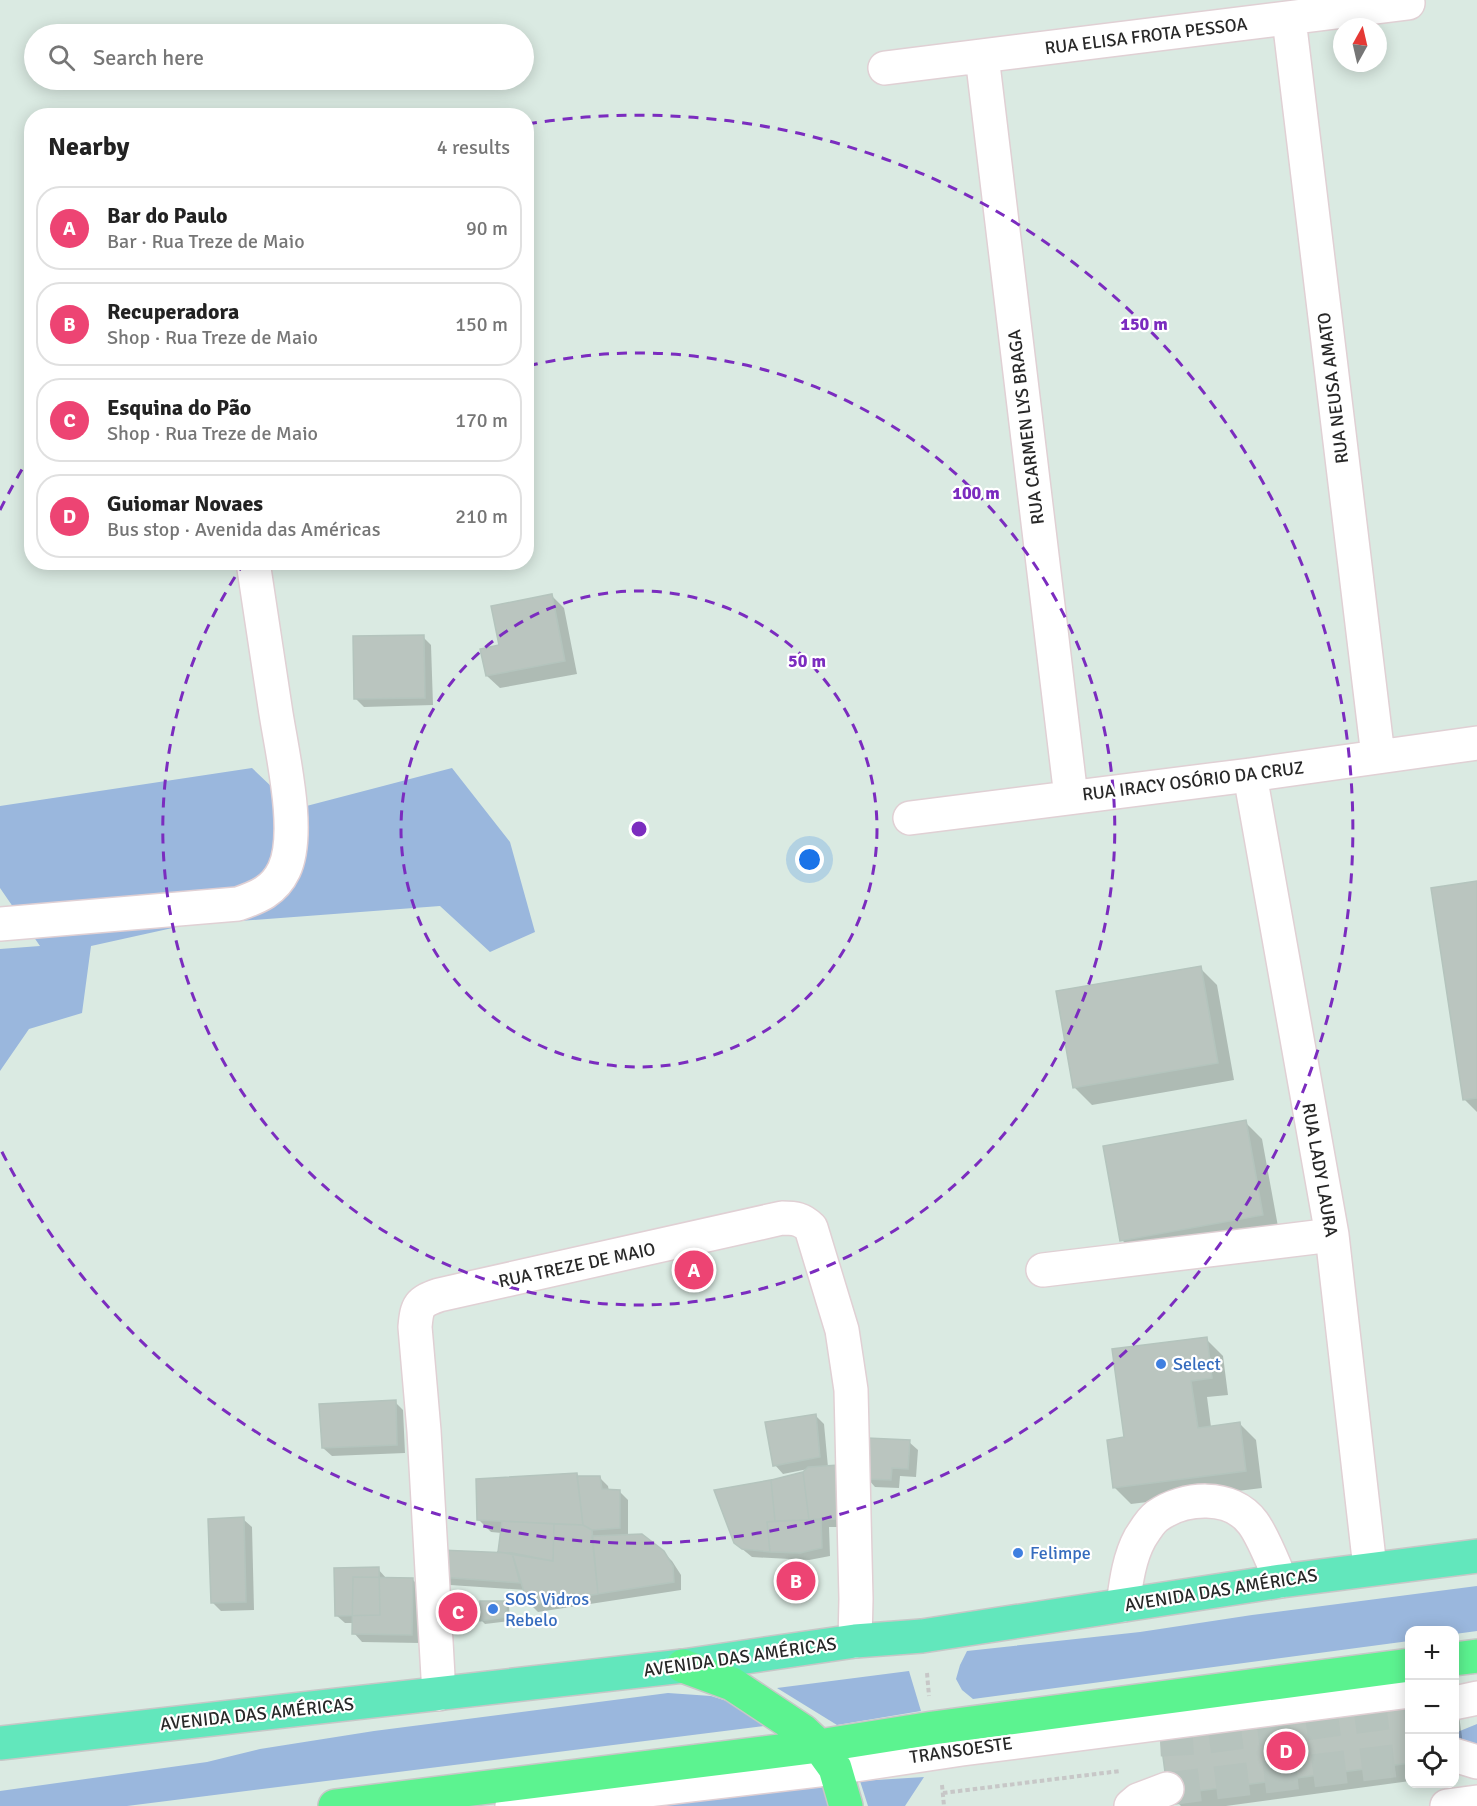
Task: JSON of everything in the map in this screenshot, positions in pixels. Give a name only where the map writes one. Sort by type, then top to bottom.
[{"type":"highway","points":[[1459,1658],[1477,1656]]},
{"type":"highway","points":[[684,1666],[732,1684],[803,1731],[827,1757],[846,1806]]},
{"type":"highway","points":[[335,1806],[827,1757],[933,1728],[1405,1666]]},
{"type":"main road","name":"AVENIDA DAS AMÉRICAS","points":[[0,1743],[684,1666],[855,1641],[922,1636],[1370,1568],[1477,1556]]},
{"type":"street","name":"RUA ELISA FROTA PESSOA","points":[[885,68],[1408,3]]},
{"type":"street","name":"RUA NEUSA AMATO","points":[[1289,19],[1378,756]]},
{"type":"street","name":"RUA CARMEN LYS BRAGA","points":[[982,56],[1071,797]]},
{"type":"street","points":[[0,924],[238,904],[261,896],[274,886],[284,869],[291,841],[291,830],[288,795],[254,570]]},
{"type":"street","name":"RUA IRACY OSÓRIO DA CRUZ","points":[[910,818],[1250,775],[1477,743]]},
{"type":"street","name":"RUA LADY LAURA","points":[[1250,775],[1332,1235],[1370,1568]]},
{"type":"street","name":"RUA TREZE DE MAIO","points":[[439,1694],[424,1431],[415,1327],[416,1312],[420,1304],[439,1295],[782,1218],[796,1218],[811,1228],[842,1330],[851,1390],[855,1641]]},
{"type":"street","points":[[1043,1270],[1332,1235]]},
{"type":"street","points":[[1123,1605],[1127,1577],[1139,1540],[1155,1517],[1177,1506],[1207,1501],[1231,1505],[1252,1522],[1281,1581]]},
{"type":"street","points":[[1459,1684],[1477,1682]]},
{"type":"street","name":"TRANSOESTE","points":[[512,1806],[827,1757],[1071,1735],[1405,1692]]},
{"type":"street","points":[[1459,1702],[1477,1698]]},
{"type":"street","points":[[1071,1735],[1161,1740]]},
{"type":"street","points":[[1459,1756],[1477,1762]]},
{"type":"street","points":[[1131,1806],[1138,1800],[1167,1789]]},
{"type":"street","points":[[1448,1806],[1477,1802]]},
{"type":"path","points":[[927,1673],[930,1697]]},
{"type":"path","points":[[943,1793],[1129,1770]]},
{"type":"shaded area","points":[[252,768],[295,809],[452,768],[510,842],[535,932],[490,952],[440,906],[186,925],[91,946],[82,1013],[29,1029],[0,1071],[0,949],[40,946],[0,888],[0,806]]},
{"type":"shaded area","points":[[1477,1586],[1477,1631],[1459,1633],[1459,1626],[1405,1626],[1405,1642],[973,1699],[962,1690],[956,1679],[967,1651],[1140,1632]]},
{"type":"shaded area","points":[[909,1671],[921,1711],[837,1725],[777,1688]]},
{"type":"shaded area","points":[[668,1693],[711,1696],[755,1710],[780,1724],[127,1806],[0,1806],[0,1791],[207,1762],[260,1749],[374,1731]]},
{"type":"shaded area","points":[[1477,1724],[1477,1754],[1459,1753],[1459,1731]]},
{"type":"shaded area","points":[[818,1776],[827,1791],[831,1806],[592,1806]]},
{"type":"shaded area","points":[[924,1777],[905,1806],[868,1806],[860,1781]]},
{"type":"building","points":[[552,594],[565,661],[486,676],[480,649],[499,645],[491,606]]},
{"type":"building","points":[[424,635],[425,698],[354,699],[353,636]]},
{"type":"building","points":[[1477,881],[1477,1098],[1463,1100],[1431,888]]},
{"type":"building","points":[[1201,966],[1218,1063],[1073,1088],[1056,991]]},
{"type":"building","points":[[1246,1120],[1263,1215],[1120,1241],[1103,1146]]},
{"type":"building","points":[[1207,1337],[1212,1378],[1191,1381],[1198,1428],[1240,1422],[1246,1471],[1113,1488],[1107,1440],[1124,1437],[1112,1349]]},
{"type":"building","points":[[396,1400],[397,1445],[322,1448],[319,1404]]},
{"type":"building","points":[[816,1414],[820,1457],[773,1466],[765,1422]]},
{"type":"building","points":[[867,1438],[910,1440],[908,1469],[892,1468],[891,1480],[865,1479]]},
{"type":"building","points":[[839,1465],[840,1519],[809,1520],[803,1472],[808,1467]]},
{"type":"building","points":[[803,1472],[809,1520],[775,1521],[771,1480]]},
{"type":"building","points":[[577,1473],[583,1525],[477,1520],[476,1479]]},
{"type":"building","points":[[577,1476],[600,1476],[602,1489],[620,1490],[620,1528],[592,1530],[583,1525]]},
{"type":"building","points":[[771,1480],[775,1521],[767,1522],[770,1552],[742,1549],[734,1543],[714,1490]]},
{"type":"building","points":[[244,1517],[246,1602],[211,1603],[208,1519]]},
{"type":"building","points":[[821,1519],[822,1548],[800,1553],[770,1552],[767,1522]]},
{"type":"building","points":[[502,1521],[554,1524],[553,1561],[498,1552]]},
{"type":"building","points":[[554,1524],[583,1525],[592,1530],[598,1594],[528,1605],[512,1553],[553,1561]]},
{"type":"building","points":[[642,1534],[664,1551],[673,1566],[674,1582],[598,1594],[592,1536]]},
{"type":"building","points":[[440,1550],[512,1553],[520,1583],[440,1577]]},
{"type":"building","points":[[379,1567],[380,1615],[335,1616],[334,1568]]},
{"type":"building","points":[[353,1577],[413,1578],[412,1635],[352,1634]]},
{"type":"building","points":[[440,1598],[476,1600],[473,1623],[442,1626]]},
{"type":"building","name":"SOS Vidros Rebelo","points":[[480,1601],[506,1601],[506,1617],[480,1621]]},
{"type":"building","points":[[1405,1702],[1405,1764],[1168,1795],[1160,1734]]},
{"type":"tunnel","points":[[1160,1740],[1200,1738],[1405,1711]]},
{"type":"tunnel","points":[[1167,1789],[1405,1760]]},
{"type":"place","name":"Bar do Paulo","points":[[694,1270]]},
{"type":"place","name":"Select","points":[[1161,1364]]},
{"type":"place","name":"Felimpe","points":[[1018,1553]]},
{"type":"place","name":"Recuperadora","points":[[796,1581]]},
{"type":"place","name":"SOS Vidros Rebelo","points":[[493,1609]]},
{"type":"place","name":"Esquina do Pão","points":[[458,1612]]},
{"type":"place","name":"Guiomar Novaes","points":[[1286,1751]]}]
